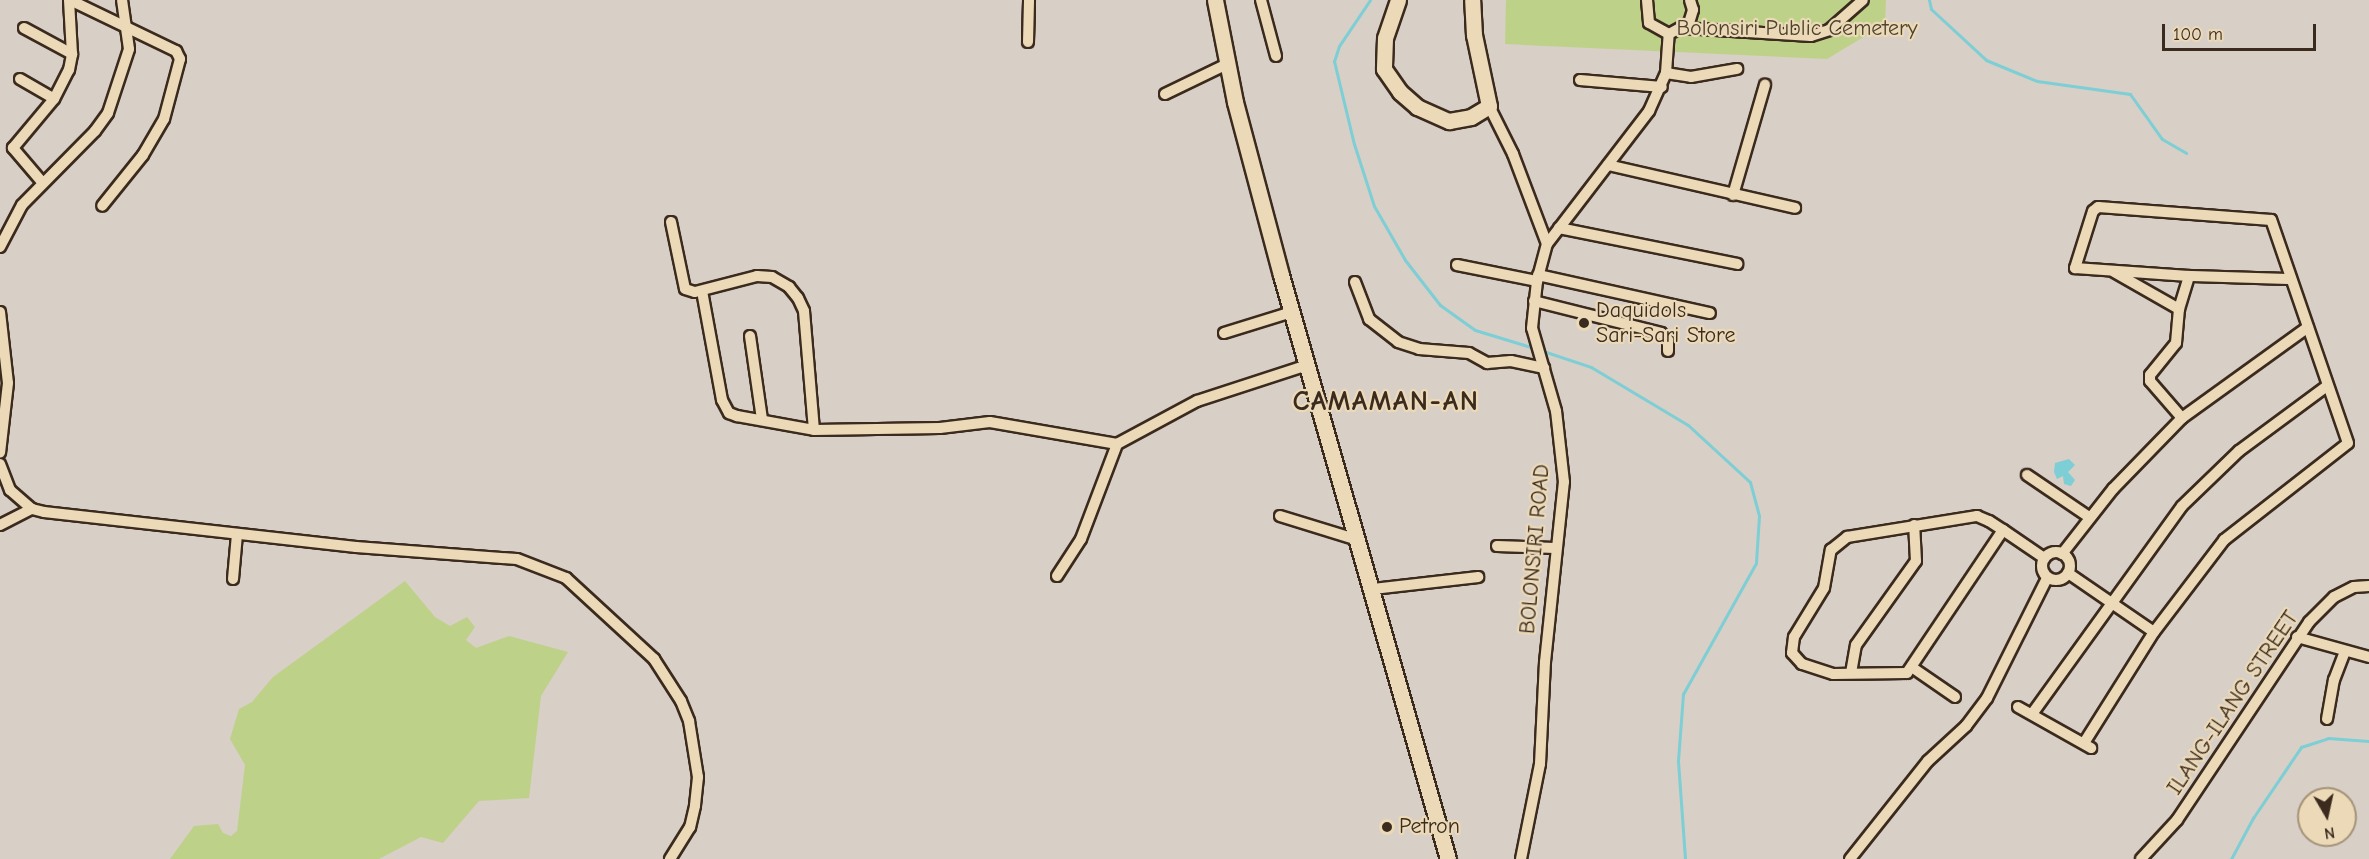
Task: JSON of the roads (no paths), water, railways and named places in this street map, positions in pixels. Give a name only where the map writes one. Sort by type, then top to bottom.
[{"type":"main road","points":[[1215,0],[1227,64],[1292,312],[1373,589],[1448,859]]},
{"type":"main road","points":[[1398,0],[1385,38],[1383,60],[1395,86],[1417,107],[1449,121],[1471,117],[1489,106],[1474,35],[1472,0]]},
{"type":"street","points":[[42,182],[13,148],[54,99],[72,54],[70,0],[125,24],[176,51],[180,64],[164,119],[155,136],[102,206]]},
{"type":"street","points":[[0,247],[13,218],[42,182],[95,131],[108,113],[129,49],[122,0]]},
{"type":"street","points":[[1028,42],[1029,0]]},
{"type":"street","points":[[1261,0],[1276,56]]},
{"type":"street","points":[[1647,0],[1648,22],[1669,34],[1684,28],[1811,36],[1829,30],[1863,0]]},
{"type":"street","points":[[1684,28],[1692,17],[1690,0]]},
{"type":"street","points":[[24,28],[72,54]]},
{"type":"street","name":"BOLONSIRI ROAD","points":[[1521,859],[1540,764],[1563,464],[1556,411],[1534,341],[1534,301],[1538,278],[1547,244],[1640,125],[1662,87],[1666,73],[1669,34]]},
{"type":"street","points":[[1165,94],[1227,64]]},
{"type":"street","points":[[1666,73],[1691,77],[1737,69]]},
{"type":"street","points":[[20,79],[54,99]]},
{"type":"street","points":[[1580,80],[1662,87]]},
{"type":"street","points":[[1733,195],[1765,85]]},
{"type":"street","points":[[1489,106],[1513,154],[1547,244]]},
{"type":"street","points":[[1608,165],[1795,208]]},
{"type":"street","points":[[2018,707],[2088,746],[2154,632],[2224,540],[2272,499],[2347,447],[2348,439],[2327,386],[2273,224],[2267,218],[2098,207],[2093,211],[2075,268],[2189,276],[2291,279]]},
{"type":"street","points":[[671,222],[685,289],[702,291],[757,276],[772,277],[789,286],[804,311],[814,430]]},
{"type":"street","points":[[1559,228],[1737,264]]},
{"type":"street","points":[[1457,265],[1538,278],[1710,313]]},
{"type":"street","points":[[2108,269],[2179,309]]},
{"type":"street","points":[[2182,418],[2150,381],[2150,375],[2176,343],[2179,309],[2189,276]]},
{"type":"street","points":[[1355,282],[1369,319],[1398,342],[1419,348],[1469,353],[1487,363],[1510,361],[1542,364]]},
{"type":"street","points":[[702,291],[722,400],[729,413],[814,430],[940,428],[990,422],[1117,444],[1197,401],[1308,365]]},
{"type":"street","points":[[1534,301],[1661,333],[1668,340],[1668,351]]},
{"type":"street","points":[[0,312],[8,383],[0,453]]},
{"type":"street","points":[[1224,333],[1292,312]]},
{"type":"street","points":[[2062,554],[2089,517],[2182,418],[2308,327]]},
{"type":"street","points":[[750,336],[762,419]]},
{"type":"street","points":[[2032,714],[2109,604],[2202,486],[2239,451],[2327,386]]},
{"type":"street","points":[[1058,576],[1082,538],[1117,444]]},
{"type":"street","points":[[0,464],[10,490],[32,509]]},
{"type":"street","points":[[2027,475],[2089,517]]},
{"type":"street","points":[[0,525],[32,509],[237,534],[517,559],[566,578],[654,659],[681,701],[689,721],[698,777],[695,806],[690,827],[670,859]]},
{"type":"street","points":[[1280,516],[1358,540]]},
{"type":"street","points":[[2003,530],[1913,668],[1901,675],[1822,672],[1802,664],[1792,653],[1794,637],[1824,588],[1831,550],[1847,537],[1977,516],[2003,530],[2044,558]]},
{"type":"street","points":[[1851,673],[1856,645],[1916,561],[1914,525]]},
{"type":"street","points":[[233,579],[237,534]]},
{"type":"street","points":[[1497,546],[1555,548]]},
{"type":"street","points":[[2052,552],[2062,554],[2070,563],[2068,573],[2061,579],[2047,578],[2042,570],[2044,558],[2052,552]]},
{"type":"street","points":[[2068,573],[2109,604],[2154,632]]},
{"type":"street","points":[[1373,589],[1478,577]]},
{"type":"street","points":[[1850,859],[1928,761],[1966,726],[1987,698],[2047,578]]},
{"type":"street","name":"ILANG-ILANG STREET","points":[[2141,859],[2177,820],[2297,637],[2334,597],[2354,587],[2369,586]]},
{"type":"street","points":[[2297,637],[2369,657]]},
{"type":"street","points":[[2327,719],[2334,680],[2345,652]]},
{"type":"street","points":[[1913,668],[1955,697]]},
{"type":"water","points":[[2069,459],[2075,465],[2068,472],[2075,480],[2071,486],[2064,484],[2063,476],[2057,479],[2054,472],[2055,463]]},
{"type":"waterway","points":[[1370,0],[1339,46],[1334,61],[1354,144],[1374,206],[1405,260],[1440,305],[1475,330],[1534,348]]},
{"type":"waterway","points":[[1929,0],[1931,9],[1986,60],[2037,81],[2130,94],[2162,139],[2186,153]]},
{"type":"waterway","points":[[1543,351],[1591,367],[1688,425],[1750,482],[1759,516],[1756,563],[1683,694],[1678,761],[1685,859]]},
{"type":"waterway","points":[[2231,859],[2253,818],[2301,747],[2328,738],[2369,741]]},
{"type":"place","name":"Daquidols Sari-Sari Store","points":[[1584,323]]},
{"type":"place","name":"Petron","points":[[1387,827]]},
{"type":"district","name":"CAMAMAN-AN","points":[[1386,401]]},
{"type":"park label","name":"Bolonsiri Public Cemetery","points":[[1797,29]]}]
